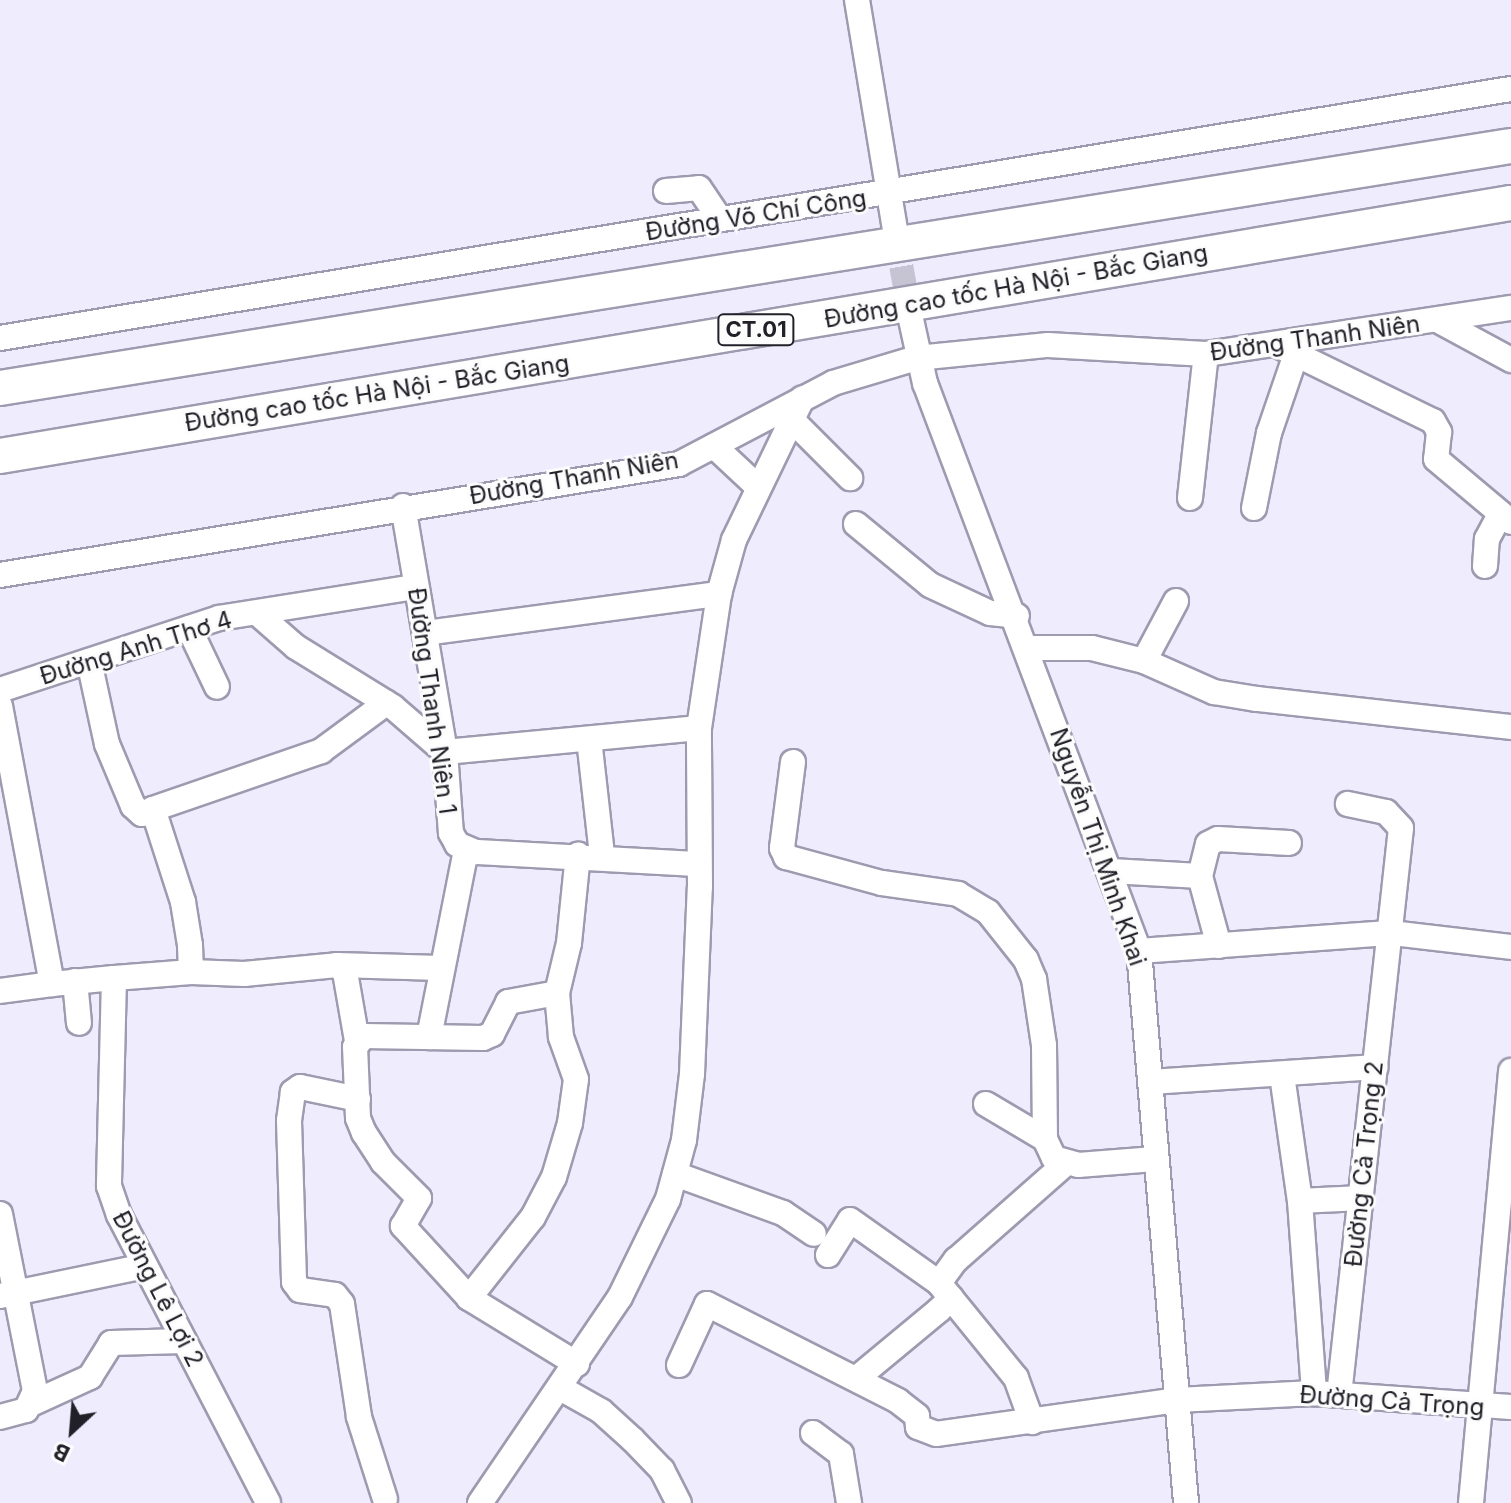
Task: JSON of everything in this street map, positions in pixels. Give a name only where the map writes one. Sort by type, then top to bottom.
[{"type":"highway","points":[[0,388],[1511,146]]},
{"type":"highway","name":"Đường cao tốc Hà Nội - Bắc Giang","points":[[0,456],[1511,203]]},
{"type":"street","points":[[857,0],[895,230]]},
{"type":"street","name":"Đường Võ Chí Công","points":[[0,338],[720,219],[890,194],[1511,89]]},
{"type":"street","points":[[666,191],[699,188],[708,194],[720,219]]},
{"type":"street","name":"Đường Thanh Niên","points":[[0,575],[403,506],[679,464],[798,410],[833,383],[917,358],[1048,345],[1206,354],[1288,350],[1511,308]]},
{"type":"street","name":"Nguyễn Thị Minh Khai","points":[[910,315],[917,358],[1017,616],[1139,951],[1186,1503]]},
{"type":"street","points":[[1439,321],[1511,360]]},
{"type":"street","points":[[1254,508],[1288,350],[1433,421],[1439,432],[1436,459],[1505,519],[1487,539],[1485,566]]},
{"type":"street","points":[[1190,498],[1206,354]]},
{"type":"street","points":[[480,1503],[562,1389],[620,1297],[668,1199],[675,1174],[692,1074],[699,728],[719,594],[734,540],[798,410],[850,478]]},
{"type":"street","points":[[714,446],[758,487]]},
{"type":"street","name":"Đường Thanh Niên 1","points":[[403,506],[445,752],[451,833],[466,850]]},
{"type":"street","points":[[856,524],[930,585],[990,613],[1017,616]]},
{"type":"street","name":"Đường Anh Thơ 4","points":[[0,690],[189,628],[257,613],[415,587]]},
{"type":"street","points":[[425,633],[719,594]]},
{"type":"street","points":[[1144,661],[1176,601]]},
{"type":"street","points":[[257,613],[296,647],[386,703],[445,752],[699,728]]},
{"type":"street","points":[[189,628],[217,687]]},
{"type":"street","points":[[1028,648],[1092,648],[1144,661],[1214,692],[1383,717],[1511,727]]},
{"type":"street","points":[[89,661],[107,744],[133,806],[142,814],[321,751],[386,703]]},
{"type":"street","points":[[0,706],[64,983],[79,1023]]},
{"type":"street","points":[[469,1298],[533,1217],[554,1177],[570,1123],[576,1079],[561,1037],[557,993],[590,855],[589,739]]},
{"type":"street","points":[[793,762],[782,848],[786,857],[882,883],[958,894],[988,912],[1026,960],[1034,979],[1044,1045],[1045,1139],[1047,1149],[1065,1164]]},
{"type":"street","name":"Đường Cả Trọng 2","points":[[1339,1395],[1392,933],[1401,828],[1386,812],[1348,804]]},
{"type":"street","points":[[153,809],[183,902],[191,972]]},
{"type":"street","points":[[1219,946],[1200,876],[1208,844],[1218,839],[1289,843]]},
{"type":"street","points":[[429,1037],[466,850],[590,855],[698,864]]},
{"type":"street","points":[[1111,871],[1200,876]]},
{"type":"street","points":[[1139,951],[1392,933],[1511,947]]},
{"type":"street","points":[[0,991],[191,972],[244,974],[337,965],[441,968]]},
{"type":"street","points":[[337,965],[345,972],[357,1041],[358,1118],[371,1147],[419,1198],[403,1226],[469,1298],[577,1364]]},
{"type":"street","name":"Đường Lê Lợi 2","points":[[114,978],[109,1186],[145,1266],[268,1503]]},
{"type":"street","points":[[357,1041],[364,1036],[483,1038],[492,1034],[508,1002],[557,993]]},
{"type":"street","points":[[1151,1082],[1375,1067]]},
{"type":"street","points":[[1471,1503],[1477,1408],[1511,1071]]},
{"type":"street","points":[[1282,1075],[1300,1201],[1314,1393]]},
{"type":"street","points":[[358,1099],[300,1087],[293,1092],[289,1121],[294,1282],[300,1290],[335,1295],[342,1304],[359,1417],[385,1499]]},
{"type":"street","points":[[986,1104],[1045,1139]]},
{"type":"street","points":[[679,1365],[707,1304],[857,1378],[945,1290],[967,1249],[1065,1164],[1155,1159]]},
{"type":"street","points":[[675,1174],[783,1213],[814,1234]]},
{"type":"street","points":[[1300,1201],[1361,1198]]},
{"type":"street","points":[[0,1214],[9,1294],[33,1403]]},
{"type":"street","points":[[828,1255],[850,1220],[945,1290],[1016,1378],[1032,1422]]},
{"type":"street","points":[[9,1294],[145,1266]]},
{"type":"street","points":[[0,1417],[26,1410],[33,1403],[90,1377],[111,1343],[184,1341]]},
{"type":"street","name":"Đường Cả Trọng","points":[[857,1378],[910,1408],[924,1432],[952,1434],[1177,1400],[1314,1393],[1477,1408],[1511,1407]]},
{"type":"street","points":[[562,1389],[601,1411],[633,1440],[662,1470],[679,1503]]},
{"type":"street","points":[[813,1433],[841,1454],[849,1503]]},
{"type":"tunnel","points":[[895,231],[910,315]]}]
